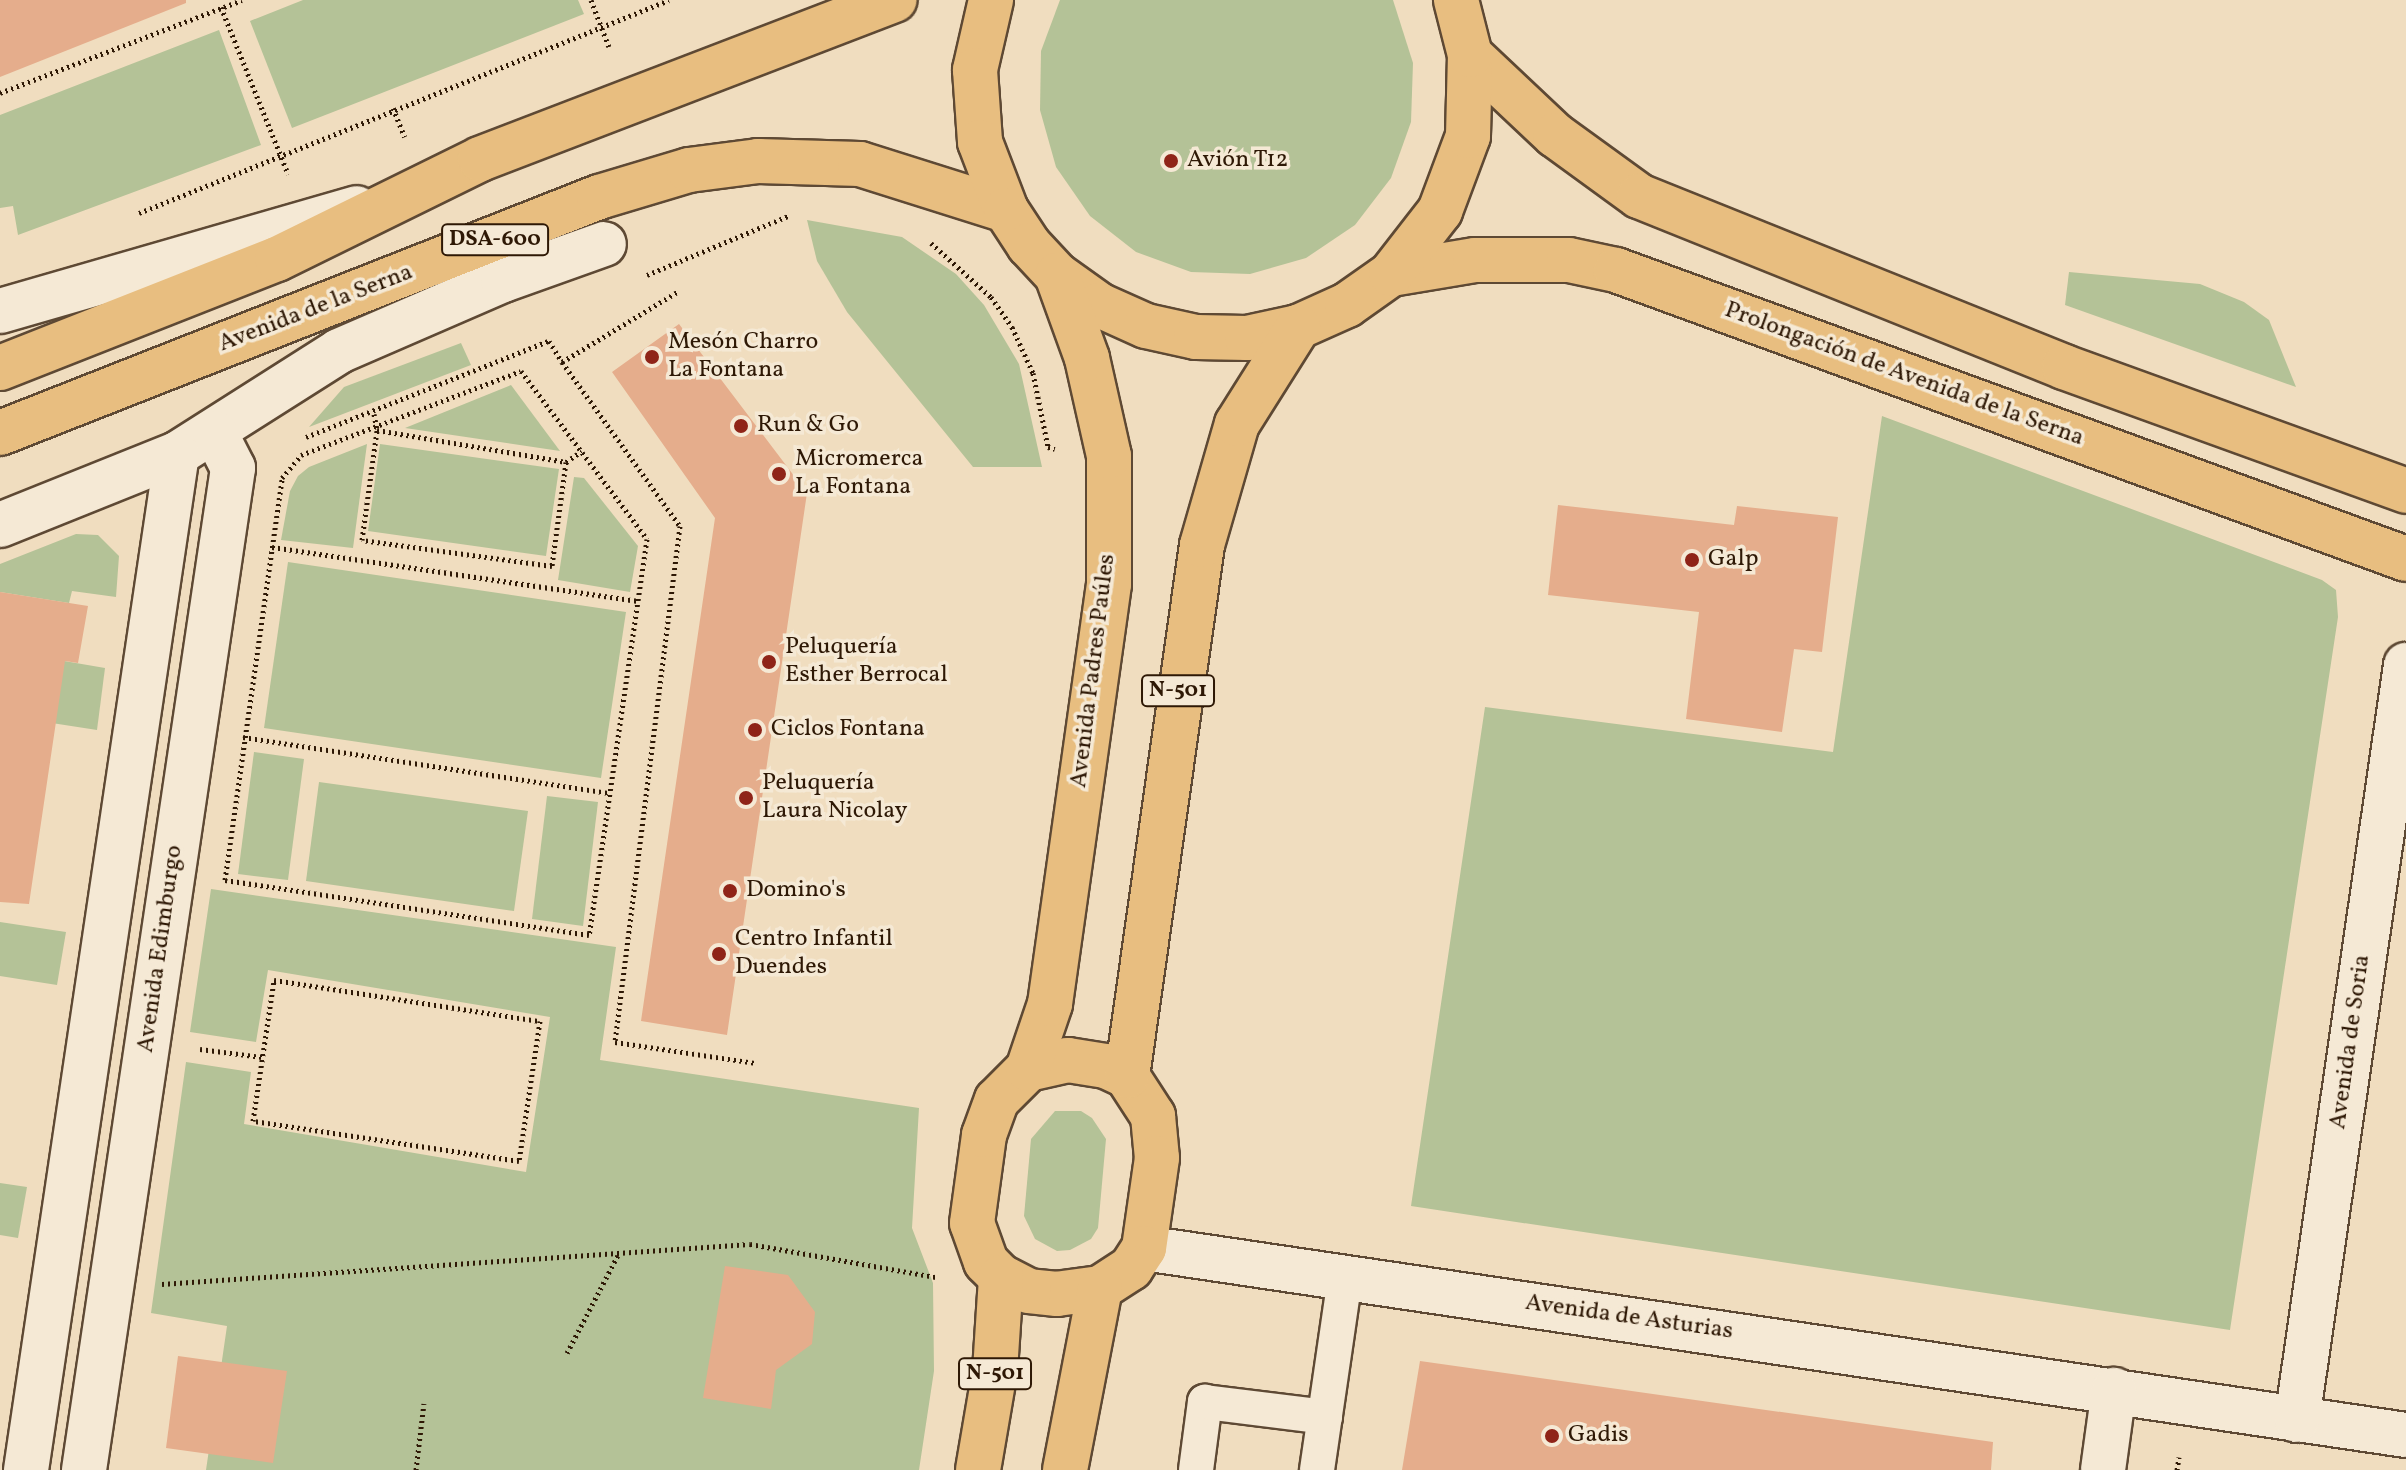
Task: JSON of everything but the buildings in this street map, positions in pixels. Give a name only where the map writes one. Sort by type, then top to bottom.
[{"type":"main road","points":[[0,368],[277,259],[393,197],[480,159],[895,0]]},
{"type":"main road","points":[[991,0],[975,70],[978,114],[980,142],[1006,210],[1057,275],[1099,305],[1146,326],[1184,335],[1247,338],[1298,327],[1347,305],[1391,274],[1440,211],[1468,136],[1470,55],[1456,0]]},
{"type":"main road","points":[[1470,55],[1555,135],[1639,196],[2064,367],[2406,491]]},
{"type":"main road","name":"Avenida de la Serna","points":[[0,433],[599,197],[689,170],[758,161],[860,164],[1006,210]]},
{"type":"main road","name":"Prolongación de Avenida de la Serna","points":[[1391,274],[1475,260],[1569,260],[1616,270],[2406,559]]},
{"type":"main road","name":"Avenida Padres Paúles","points":[[1028,1069],[1050,1004],[1109,570],[1112,485],[1098,397],[1057,275]]},
{"type":"main road","name":"N-501","points":[[1127,1076],[1202,545],[1237,424],[1298,327]]},
{"type":"main road","points":[[1068,1060],[1106,1066],[1127,1076],[1153,1116],[1158,1137],[1144,1248],[1131,1268],[1100,1288],[1057,1294],[1029,1291],[1001,1277],[974,1239],[978,1172],[997,1100],[1028,1069],[1068,1060]]},
{"type":"main road","name":"N-501","points":[[978,1470],[995,1371],[1001,1277]]},
{"type":"main road","points":[[1065,1470],[1100,1288]]},
{"type":"street","points":[[0,311],[393,197]]},
{"type":"street","name":"Avenida de la Serna","points":[[0,525],[177,454],[215,433],[339,351],[503,280],[604,244]]},
{"type":"street","name":"Avenida Edimburgo","points":[[84,1470],[233,468],[215,433]]},
{"type":"street","points":[[26,1470],[177,454]]},
{"type":"street","name":"Avenida de Soria","points":[[2297,1420],[2406,665]]},
{"type":"street","name":"Avenida de Asturias","points":[[1144,1248],[2406,1435]]},
{"type":"street","points":[[2103,1470],[2114,1390]]},
{"type":"lane","points":[[1317,1470],[1345,1277]]},
{"type":"lane","points":[[1196,1470],[1205,1402],[1325,1417]]},
{"type":"path","points":[[0,93],[242,0]]},
{"type":"path","points":[[591,0],[609,47]]},
{"type":"path","points":[[126,218],[669,0]]},
{"type":"path","points":[[221,7],[288,175]]},
{"type":"path","points":[[641,278],[798,214]]},
{"type":"path","points":[[920,235],[962,266],[998,307],[1033,373],[1048,447],[1070,454]]},
{"type":"path","points":[[562,362],[679,291]]},
{"type":"path","points":[[290,442],[374,414],[549,341],[680,526],[615,1042],[756,1063]]},
{"type":"path","points":[[521,371],[647,539],[589,935],[225,880],[282,478],[301,455],[377,430],[521,371]]},
{"type":"path","points":[[374,414],[377,430],[362,540],[552,566],[566,462]]},
{"type":"path","points":[[377,430],[566,462],[582,451]]},
{"type":"path","points":[[272,547],[638,601]]},
{"type":"path","points":[[234,736],[610,793]]},
{"type":"path","points":[[274,980],[540,1021],[519,1161],[253,1121],[262,1057],[274,980]]},
{"type":"path","points":[[196,1048],[262,1057]]},
{"type":"path","points":[[146,1285],[750,1244],[944,1278]]},
{"type":"path","points":[[567,1353],[618,1254]]},
{"type":"path","points":[[416,1470],[424,1403]]},
{"type":"path","points":[[2177,1470],[2179,1457]]},
{"type":"green space","points":[[303,0],[578,0],[584,14],[292,128],[250,21]]},
{"type":"green space","points":[[1060,0],[1393,0],[1413,63],[1411,122],[1391,178],[1355,225],[1306,258],[1250,274],[1191,272],[1136,252],[1090,216],[1056,167],[1040,110],[1041,51]]},
{"type":"green space","points":[[219,30],[261,145],[18,235],[13,206],[0,208],[0,115]]},
{"type":"green space","points":[[807,220],[902,237],[956,274],[984,305],[1019,364],[1042,467],[973,467],[847,312],[817,261]]},
{"type":"green space","points":[[2069,272],[2200,284],[2244,302],[2269,320],[2296,387],[2065,305]]},
{"type":"green space","points":[[461,343],[471,365],[309,427],[344,387]]},
{"type":"green space","points":[[511,385],[560,451],[405,428]]},
{"type":"green space","points":[[1882,416],[2322,580],[2336,590],[2338,617],[2230,1330],[1411,1206],[1485,707],[1833,752]]},
{"type":"green space","points":[[367,444],[353,548],[281,540],[290,491],[298,476],[309,467]]},
{"type":"green space","points":[[380,444],[559,469],[546,556],[368,531]]},
{"type":"green space","points":[[574,477],[584,478],[638,546],[630,592],[558,580]]},
{"type":"green space","points":[[76,534],[98,535],[119,556],[116,597],[72,591],[69,603],[0,592],[0,564]]},
{"type":"green space","points":[[288,562],[626,612],[601,778],[264,728]]},
{"type":"green space","points":[[0,650],[105,668],[97,730],[0,715]]},
{"type":"green space","points":[[254,752],[304,759],[288,880],[238,874]]},
{"type":"green space","points":[[319,782],[528,811],[514,911],[306,881]]},
{"type":"green space","points":[[547,796],[598,802],[583,926],[532,919]]},
{"type":"green space","points":[[211,889],[616,947],[600,1060],[919,1108],[912,1228],[933,1283],[934,1371],[919,1470],[206,1470],[227,1326],[151,1313],[186,1062],[251,1072],[244,1124],[526,1172],[550,1017],[268,970],[256,1042],[190,1032]]},
{"type":"green space","points":[[0,922],[66,932],[57,985],[0,976]]},
{"type":"green space","points":[[1055,1111],[1081,1111],[1092,1118],[1106,1139],[1098,1228],[1091,1239],[1070,1250],[1057,1251],[1035,1239],[1024,1216],[1031,1139]]},
{"type":"green space","points":[[0,1183],[27,1187],[18,1238],[0,1235]]},
{"type":"place","name":"Avión T12","points":[[1171,161]]},
{"type":"place","name":"Mesón Charro La Fontana","points":[[652,357]]},
{"type":"place","name":"Run & Go","points":[[741,426]]},
{"type":"place","name":"Micromerca La Fontana","points":[[779,474]]},
{"type":"place","name":"Galp","points":[[1692,560]]},
{"type":"place","name":"Peluquería Esther Berrocal","points":[[769,662]]},
{"type":"place","name":"Ciclos Fontana","points":[[755,730]]},
{"type":"place","name":"Peluquería Laura Nicolay","points":[[746,798]]},
{"type":"place","name":"Domino's","points":[[730,891]]},
{"type":"place","name":"Centro Infantil Duendes","points":[[719,954]]},
{"type":"place","name":"Gadis","points":[[1552,1436]]}]
